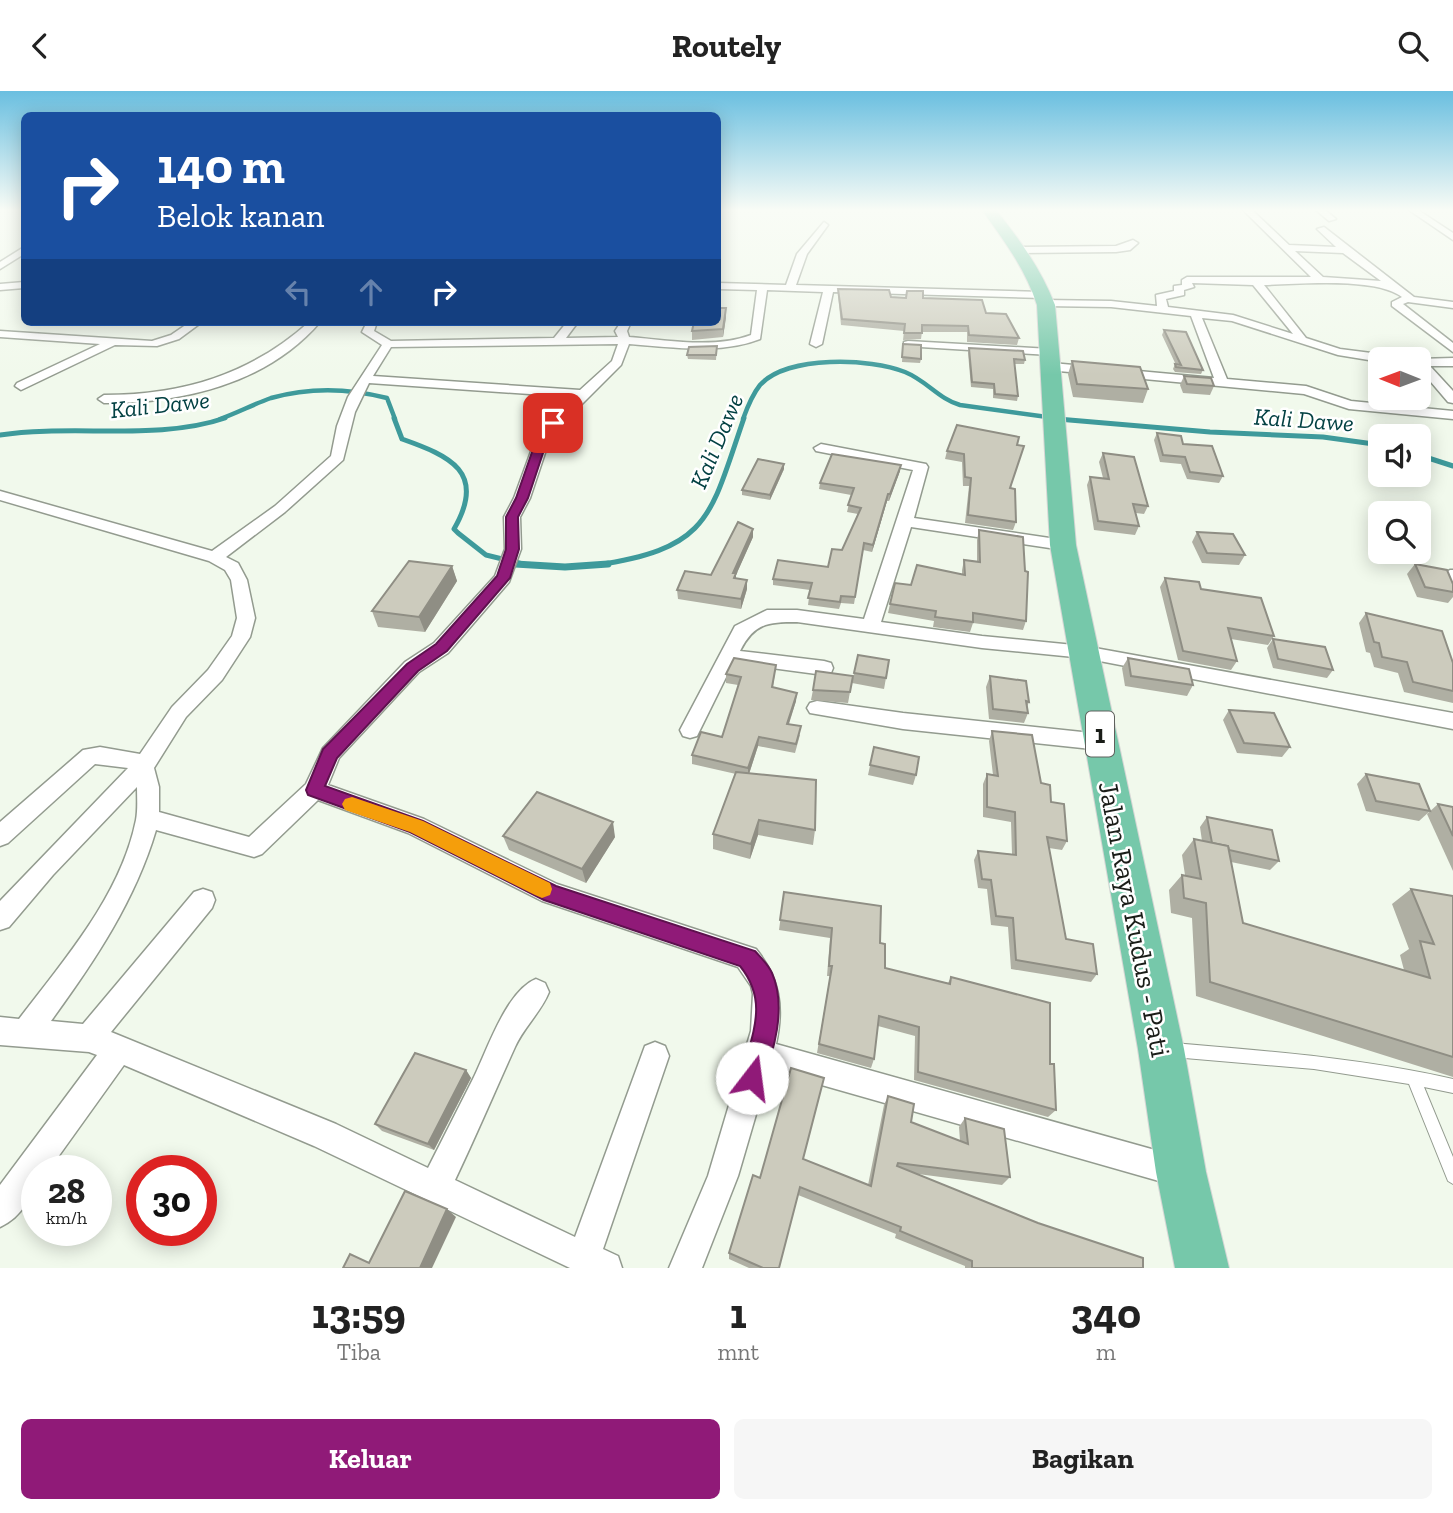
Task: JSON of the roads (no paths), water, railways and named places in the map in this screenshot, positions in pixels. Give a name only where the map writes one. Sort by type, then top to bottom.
[{"type":"highway","name":"Jalan Raya Kudus - Pati","points":[[1028,265],[1043,299],[1051,360],[1063,545],[1161,1049],[1181,1172],[1202,1268]]},
{"type":"street","points":[[791,288],[791,272],[794,265]]},
{"type":"street","points":[[1304,265],[1320,281]]},
{"type":"street","points":[[1366,265],[1409,299]]},
{"type":"street","points":[[1163,309],[1160,297],[1180,293],[1178,288],[1189,287],[1187,280],[1320,281],[1394,285]]},
{"type":"street","points":[[1256,282],[1303,342]]},
{"type":"street","points":[[0,287],[21,285]]},
{"type":"street","points":[[721,286],[905,286],[1163,309],[1244,321],[1338,352],[1368,356]]},
{"type":"street","points":[[370,326],[368,332],[389,344],[558,340],[741,343],[756,337],[762,288]]},
{"type":"street","points":[[816,344],[829,288]]},
{"type":"street","points":[[1453,305],[1409,299],[1399,300],[1396,304],[1430,328],[1453,349]]},
{"type":"street","points":[[1195,313],[1222,382]]},
{"type":"street","points":[[0,334],[139,345],[176,337],[191,326]]},
{"type":"street","points":[[104,399],[144,401],[216,385],[286,349],[311,326]]},
{"type":"street","points":[[558,340],[570,326]]},
{"type":"street","points":[[148,818],[254,847],[315,790],[330,754],[412,667],[441,648],[503,578],[513,549],[512,517],[522,498],[544,435],[553,423],[617,362],[625,340],[621,331],[624,326]]},
{"type":"street","points":[[1430,328],[1448,329]]},
{"type":"street","points":[[21,386],[112,342]]},
{"type":"street","points":[[215,557],[280,509],[338,457],[339,436],[349,405],[389,344]]},
{"type":"street","points":[[908,344],[1306,390],[1349,405],[1453,415]]},
{"type":"street","points":[[1432,362],[1453,362]]},
{"type":"street","points":[[1432,375],[1453,399]]},
{"type":"street","points":[[366,379],[584,394]]},
{"type":"street","points":[[821,448],[921,467],[870,627]]},
{"type":"street","points":[[0,495],[215,557],[232,567],[240,580],[246,618],[241,637],[215,675],[180,712],[144,765],[0,919]]},
{"type":"street","points":[[903,521],[1063,545]]},
{"type":"street","points":[[690,730],[741,630],[767,616],[797,616],[982,642],[1084,652],[1453,722]]},
{"type":"street","points":[[727,656],[824,668]]},
{"type":"street","points":[[817,708],[903,721],[1101,742]]},
{"type":"street","points":[[0,836],[90,756],[100,755],[144,765]]},
{"type":"street","points":[[12,1033],[95,939],[134,865],[148,818],[148,787],[144,765]]},
{"type":"street","points":[[315,790],[416,826],[551,893],[747,958],[762,977],[767,1000],[766,1026],[759,1053],[733,1150],[707,1225],[685,1268]]},
{"type":"street","points":[[89,1038],[203,901]]},
{"type":"street","points":[[435,1187],[485,1086],[506,1035],[536,992]]},
{"type":"street","points":[[12,1033],[89,1038],[118,1049],[325,1135],[595,1263],[655,1056]]},
{"type":"street","points":[[0,1211],[118,1049]]},
{"type":"street","points":[[759,1053],[1181,1172]]},
{"type":"lane","points":[[1161,1049],[1323,1063],[1413,1076],[1453,1086]]},
{"type":"lane","points":[[1413,1076],[1453,1176]]},
{"type":"waterway","name":"Kali Dawe","points":[[743,419],[757,389],[773,375],[789,368],[830,362],[890,367],[920,380],[946,399],[960,405],[1062,419]]},
{"type":"waterway","name":"Kali Dawe","points":[[220,419],[286,394],[329,390],[387,398],[395,419]]},
{"type":"waterway","name":"Kali Dawe","points":[[0,435],[172,429],[225,418]]},
{"type":"waterway","name":"Kali Dawe","points":[[394,418],[402,439],[448,460],[465,480],[467,493],[454,529],[486,555],[525,565]]},
{"type":"waterway","name":"Kali Dawe","points":[[599,565],[663,549],[685,537],[700,522],[713,503],[723,480],[744,418]]},
{"type":"waterway","name":"Kali Dawe","points":[[1046,418],[1210,432],[1323,437],[1368,443]]},
{"type":"waterway","name":"Kali Dawe","points":[[1431,459],[1453,466]]},
{"type":"waterway","name":"Kali Dawe","points":[[515,564],[525,565]]},
{"type":"waterway","name":"Kali Dawe","points":[[599,565],[608,564]]},
{"type":"waterway","name":"Kali Dawe","points":[[525,565],[565,567],[599,565]]}]
